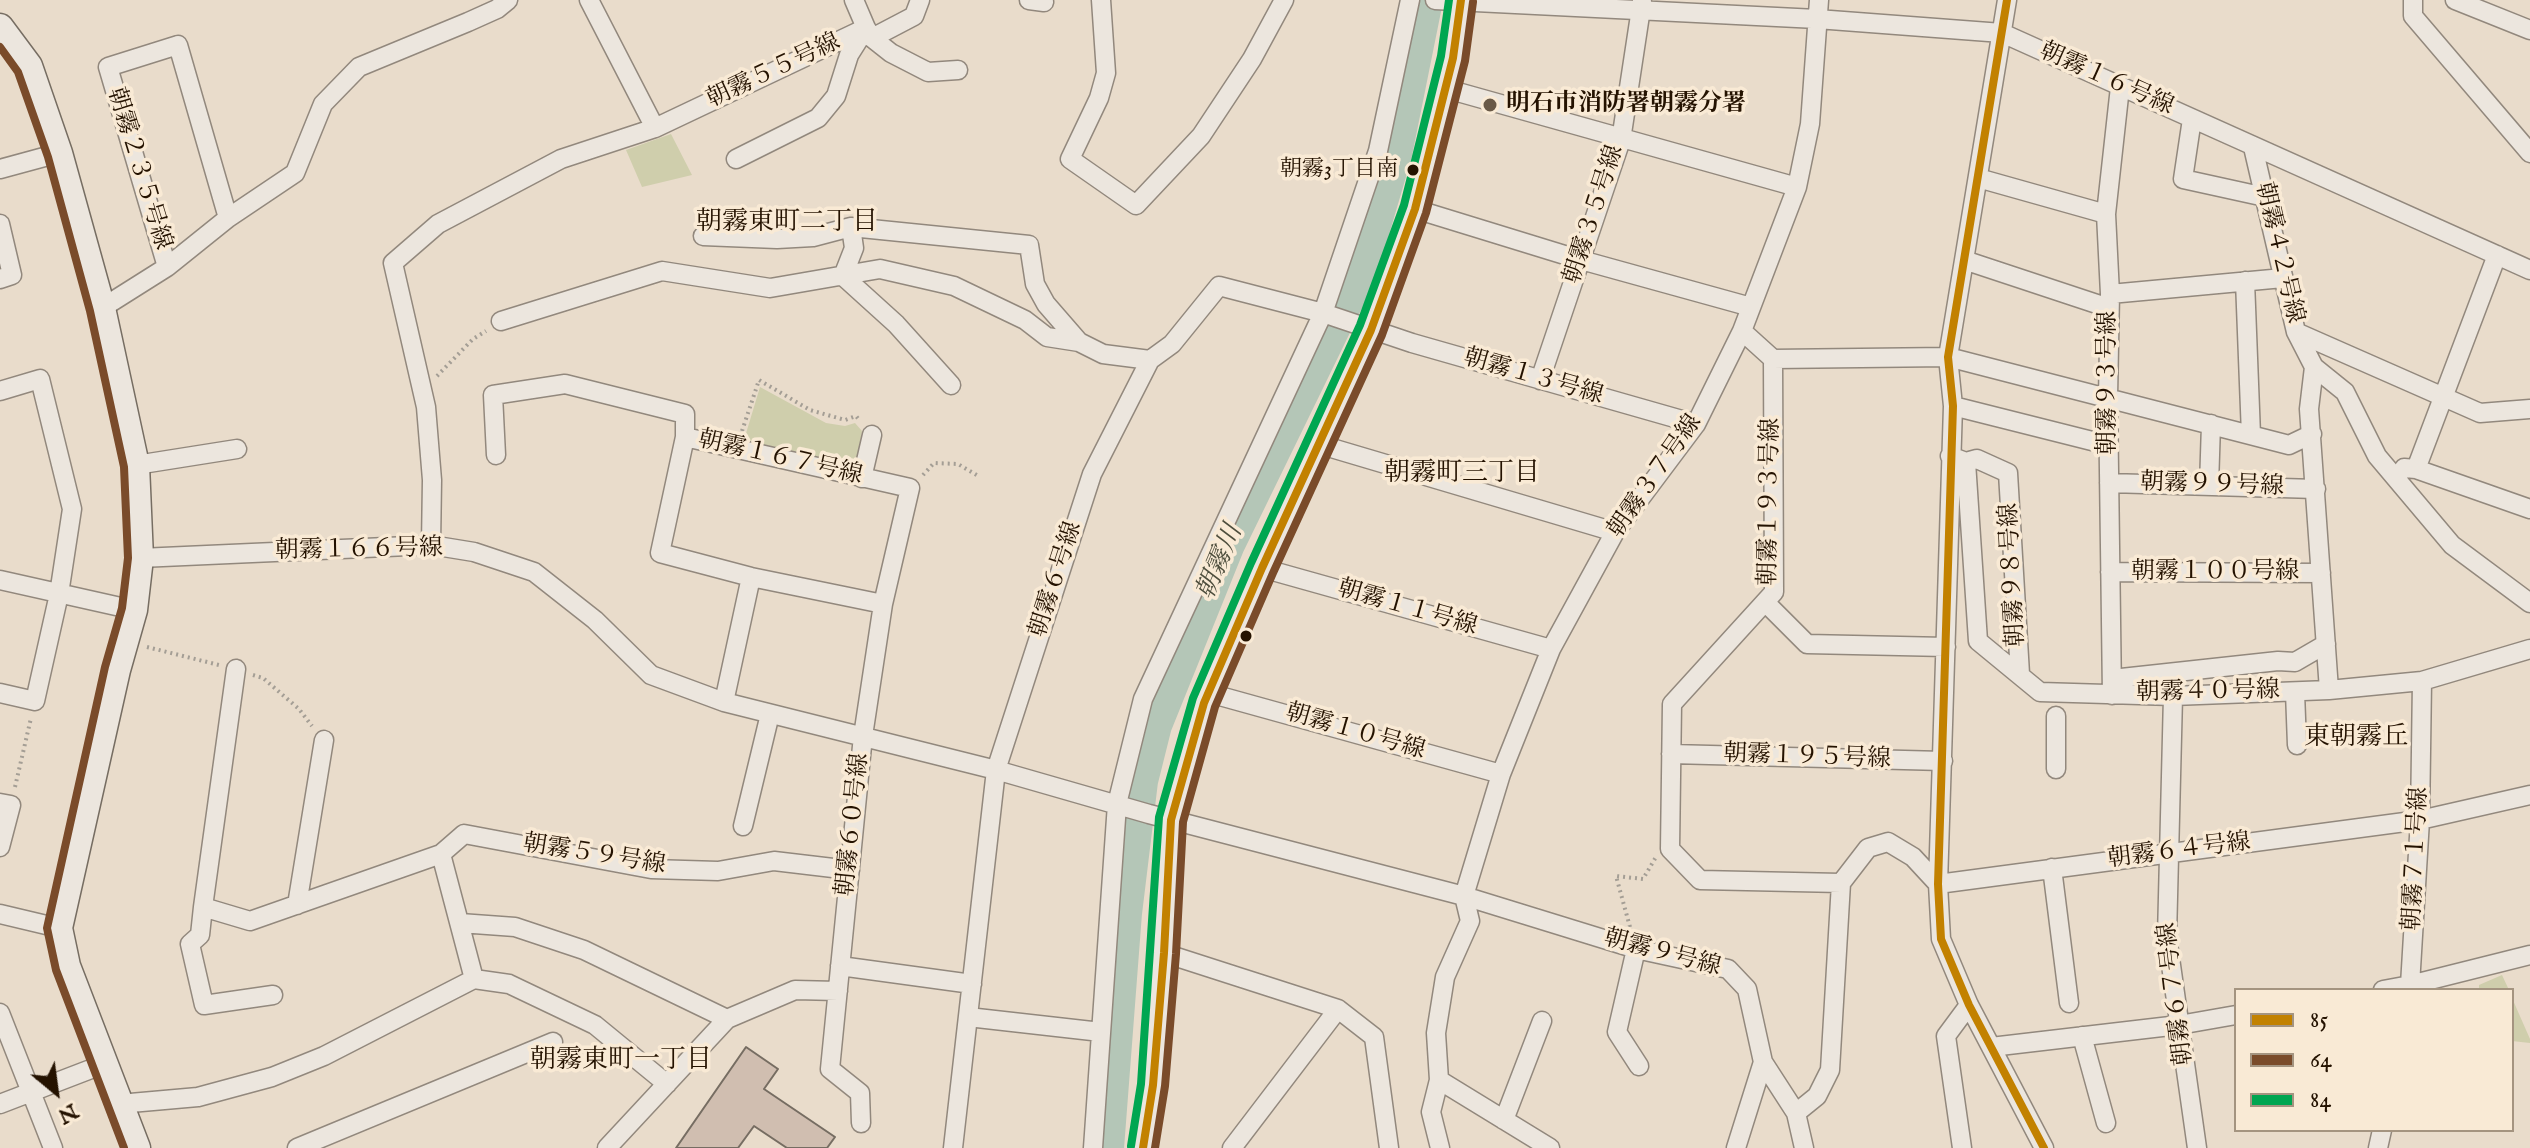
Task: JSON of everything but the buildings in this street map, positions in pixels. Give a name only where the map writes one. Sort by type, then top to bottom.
[{"type":"street","points":[[228,218],[295,173],[323,104],[359,67],[497,9],[508,0]]},
{"type":"street","points":[[589,0],[655,128]]},
{"type":"street","name":"朝霧５５号線","points":[[422,392],[393,263],[438,224],[561,159],[655,128],[869,33],[854,0]]},
{"type":"street","points":[[736,159],[818,118],[836,96],[849,55],[869,33],[914,16],[920,0]]},
{"type":"street","points":[[1101,0],[1106,73],[1099,98],[1070,159],[1136,205],[1201,136],[1252,59],[1284,0]]},
{"type":"street","points":[[1093,1148],[1121,806],[1143,699],[1326,314],[1378,151],[1410,0]]},
{"type":"street","points":[[1143,1148],[1153,1085],[1164,953],[1160,817],[1209,693],[1318,444],[1362,327],[1415,209],[1447,89],[1449,0]]},
{"type":"street","name":"朝霧１６号線","points":[[1449,0],[1643,6],[2002,33],[2530,270]]},
{"type":"street","name":"朝霧３７号線","points":[[1440,1148],[1431,1112],[1439,1080],[1436,1033],[1445,977],[1470,921],[1464,896],[1501,774],[1551,649],[1615,532],[1696,424],[1742,331],[1797,187],[1810,124],[1819,0]]},
{"type":"street","points":[[2007,0],[1948,357],[1958,459],[1946,647],[1938,884],[1941,939],[1969,1005],[2044,1148]]},
{"type":"street","points":[[2413,0],[2413,16],[2530,153]]},
{"type":"street","points":[[2455,0],[2530,30]]},
{"type":"street","name":"朝霧３５号線","points":[[1540,380],[1621,140],[1643,6]]},
{"type":"street","points":[[0,27],[29,66],[59,153],[102,308],[136,465],[140,558],[134,610],[59,928],[67,966],[137,1148]]},
{"type":"street","points":[[869,33],[891,53],[928,72],[958,70]]},
{"type":"street","name":"朝霧２３５号線","points":[[102,308],[167,267],[228,218],[178,45],[108,67],[167,267]]},
{"type":"street","name":"朝霧９３号線","points":[[2112,687],[2108,445],[2110,301],[2106,214],[2120,87]]},
{"type":"street","points":[[1447,89],[1797,187]]},
{"type":"street","points":[[2192,119],[2183,179],[2265,197]]},
{"type":"street","name":"朝霧４２号線","points":[[2253,147],[2296,332],[2314,367],[2345,392],[2377,456],[2452,545],[2530,603]]},
{"type":"street","points":[[0,169],[59,153]]},
{"type":"street","points":[[1978,178],[2106,214]]},
{"type":"street","points":[[1415,209],[1581,260],[1751,307]]},
{"type":"street","points":[[0,224],[12,275],[0,279]]},
{"type":"street","points":[[843,276],[854,248],[851,227]]},
{"type":"street","points":[[703,236],[813,237],[851,227],[1029,245],[1035,284],[1046,304],[1079,342]]},
{"type":"street","points":[[2416,469],[2497,255]]},
{"type":"street","points":[[1964,260],[2110,301],[2283,278]]},
{"type":"street","points":[[501,321],[662,271],[770,288],[880,269],[954,286],[1025,320],[1047,337],[1079,342],[1103,354],[1150,360]]},
{"type":"street","points":[[843,276],[896,324],[951,385]]},
{"type":"street","points":[[2245,281],[2251,435]]},
{"type":"street","name":"朝霧６号線","points":[[953,1148],[996,770],[1092,474],[1150,360],[1172,344],[1219,286],[1326,314]]},
{"type":"street","name":"朝霧１３号線","points":[[1326,314],[1696,424]]},
{"type":"street","points":[[1742,331],[1773,359],[1948,357],[2289,445],[2312,434]]},
{"type":"street","points":[[2296,332],[2480,413],[2530,409]]},
{"type":"street","name":"朝霧１９３号線","points":[[1670,849],[1672,704],[1774,592],[1773,359]]},
{"type":"street","points":[[2314,367],[2309,409],[2329,690],[2422,681],[2530,649]]},
{"type":"street","points":[[0,391],[40,379],[72,509],[59,594],[35,701],[0,693]]},
{"type":"street","points":[[496,455],[493,395],[565,384],[685,414],[685,437]]},
{"type":"street","points":[[422,392],[432,480],[431,545]]},
{"type":"street","points":[[1953,406],[2108,445]]},
{"type":"street","points":[[2209,486],[2211,424]]},
{"type":"street","points":[[862,478],[872,435]]},
{"type":"street","name":"朝霧１６７号線","points":[[883,604],[751,577],[660,553],[685,437],[910,488]]},
{"type":"street","points":[[1318,444],[1615,532]]},
{"type":"street","points":[[136,465],[237,449]]},
{"type":"street","name":"朝霧４０号線","points":[[1958,459],[1978,641],[2040,692],[2112,687],[2173,696],[2329,690]]},
{"type":"street","name":"朝霧９８号線","points":[[1958,459],[1977,459],[2008,473],[2020,674]]},
{"type":"street","points":[[2386,467],[2416,469],[2530,509]]},
{"type":"street","name":"朝霧９９号線","points":[[2109,483],[2316,489]]},
{"type":"street","points":[[863,736],[883,604],[910,488]]},
{"type":"street","name":"朝霧１６６号線","points":[[140,558],[431,545],[474,552],[534,572],[595,620],[651,675],[724,702],[863,736]]},
{"type":"street","name":"朝霧１１号線","points":[[1262,568],[1551,649]]},
{"type":"street","name":"朝霧１００号線","points":[[2110,572],[2321,573]]},
{"type":"street","points":[[724,702],[751,577]]},
{"type":"street","points":[[0,580],[134,610]]},
{"type":"street","points":[[1765,602],[1807,644],[1946,647]]},
{"type":"street","points":[[2112,687],[2278,661],[2295,662],[2326,644]]},
{"type":"street","points":[[236,669],[200,935],[190,944],[204,1005],[273,995]]},
{"type":"street","name":"朝霧７１号線","points":[[2410,988],[2420,820],[2422,681]]},
{"type":"street","points":[[2295,692],[2297,745]]},
{"type":"street","name":"朝霧１０号線","points":[[1209,693],[1501,774]]},
{"type":"street","name":"朝霧６７号線","points":[[2173,696],[2167,937],[2197,1148]]},
{"type":"street","points":[[743,826],[770,714]]},
{"type":"street","points":[[2056,716],[2056,769]]},
{"type":"street","name":"朝霧６０号線","points":[[861,1123],[860,1093],[830,1069],[863,736],[1160,817]]},
{"type":"street","points":[[297,905],[324,740]]},
{"type":"street","name":"朝霧１９５号線","points":[[1671,754],[1943,761]]},
{"type":"street","name":"朝霧６４号線","points":[[1938,884],[2420,820],[2530,795]]},
{"type":"street","points":[[0,847],[6,804]]},
{"type":"street","name":"朝霧９号線","points":[[1160,817],[1464,896],[1636,949],[1728,969],[1747,989],[1763,1062],[1796,1113]]},
{"type":"street","name":"朝霧５９号線","points":[[441,854],[464,834],[651,869],[718,871],[774,861],[850,870]]},
{"type":"street","points":[[1804,1148],[1796,1113],[1817,1096],[1830,1070],[1841,883],[1868,848],[1888,842],[1913,857],[1938,884]]},
{"type":"street","points":[[1670,849],[1700,880],[1841,883]]},
{"type":"street","points":[[203,907],[250,921],[441,854],[474,979]]},
{"type":"street","points":[[2052,868],[2069,1003]]},
{"type":"street","points":[[0,914],[59,928]]},
{"type":"street","points":[[460,923],[515,927],[584,950],[727,1019]]},
{"type":"street","points":[[1636,949],[1617,1032],[1639,1066]]},
{"type":"street","points":[[1164,953],[1338,1009],[1374,1037],[1389,1148]]},
{"type":"street","points":[[2410,988],[2530,955]]},
{"type":"street","points":[[840,966],[972,984]]},
{"type":"street","points":[[119,1104],[198,1097],[272,1077],[324,1056],[474,979],[509,984],[595,1025],[667,1084]]},
{"type":"street","points":[[607,1148],[727,1019],[795,990],[838,991]]},
{"type":"street","points":[[1962,1148],[1946,1036],[1969,1005]]},
{"type":"street","points":[[1232,1148],[1338,1009]]},
{"type":"street","points":[[0,1013],[53,1148]]},
{"type":"street","points":[[1991,1047],[2179,1025],[2234,1015]]},
{"type":"street","points":[[968,1017],[1101,1032]]},
{"type":"street","points":[[1504,1120],[1542,1021]]},
{"type":"street","points":[[2082,1036],[2106,1123]]},
{"type":"street","points":[[297,1148],[553,1042]]},
{"type":"street","points":[[1736,1148],[1763,1062]]},
{"type":"street","points":[[0,1104],[104,1064]]},
{"type":"street","points":[[1439,1080],[1550,1148]]},
{"type":"path","points":[[422,392],[473,339],[501,321]]},
{"type":"path","points":[[737,449],[759,380],[810,410],[845,420],[856,416],[872,435]]},
{"type":"path","points":[[910,488],[934,463],[958,464],[980,477]]},
{"type":"path","points":[[125,641],[222,666],[233,692]]},
{"type":"path","points":[[236,669],[263,678],[299,709],[324,740]]},
{"type":"path","points":[[6,804],[35,701]]},
{"type":"path","points":[[1636,949],[1616,876],[1643,879],[1654,858],[1670,849]]},
{"type":"green space","points":[[671,134],[692,175],[642,187],[626,150]]},
{"type":"green space","points":[[760,387],[826,423],[845,426],[855,423],[862,431],[856,465],[744,440]]},
{"type":"green space","points":[[2502,975],[2508,988],[2479,988],[2479,985]]},
{"type":"green space","points":[[2514,1003],[2530,1039],[2530,1043],[2514,1041]]},
{"type":"waterway","name":"朝霧川","points":[[1106,1148],[1124,913],[1140,781],[1154,725],[1227,544],[1359,273],[1394,154],[1425,0]]},
{"type":"transit line","name":"84","points":[[1131,1146],[1141,1084],[1159,817],[1193,698],[1360,325],[1404,205],[1441,56],[1449,0]]},
{"type":"transit line","name":"85","points":[[1143,1148],[1153,1085],[1171,820],[1204,703],[1371,330],[1415,209],[1453,58],[1461,0]]},
{"type":"transit line","name":"85","points":[[2007,0],[1948,357],[1953,406],[1938,884],[1941,939],[1969,1005],[2044,1148]]},
{"type":"transit line","name":"64","points":[[1155,1148],[1165,1086],[1183,822],[1215,707],[1382,335],[1426,213],[1465,61],[1473,2]]},
{"type":"transit line","name":"64","points":[[0,47],[18,72],[48,157],[90,311],[124,467],[128,558],[122,608],[105,667],[47,928],[56,970],[124,1148]]},
{"type":"place","name":"明石市消防署朝霧分署","points":[[1490,105]]},
{"type":"place","name":"朝霧3丁目南","points":[[1413,170]]},
{"type":"district","name":"朝霧東町二丁目","points":[[787,224]]},
{"type":"district","name":"朝霧町三丁目","points":[[1462,475]]},
{"type":"district","name":"東朝霧丘","points":[[2356,739]]},
{"type":"district","name":"朝霧東町一丁目","points":[[621,1062]]}]
